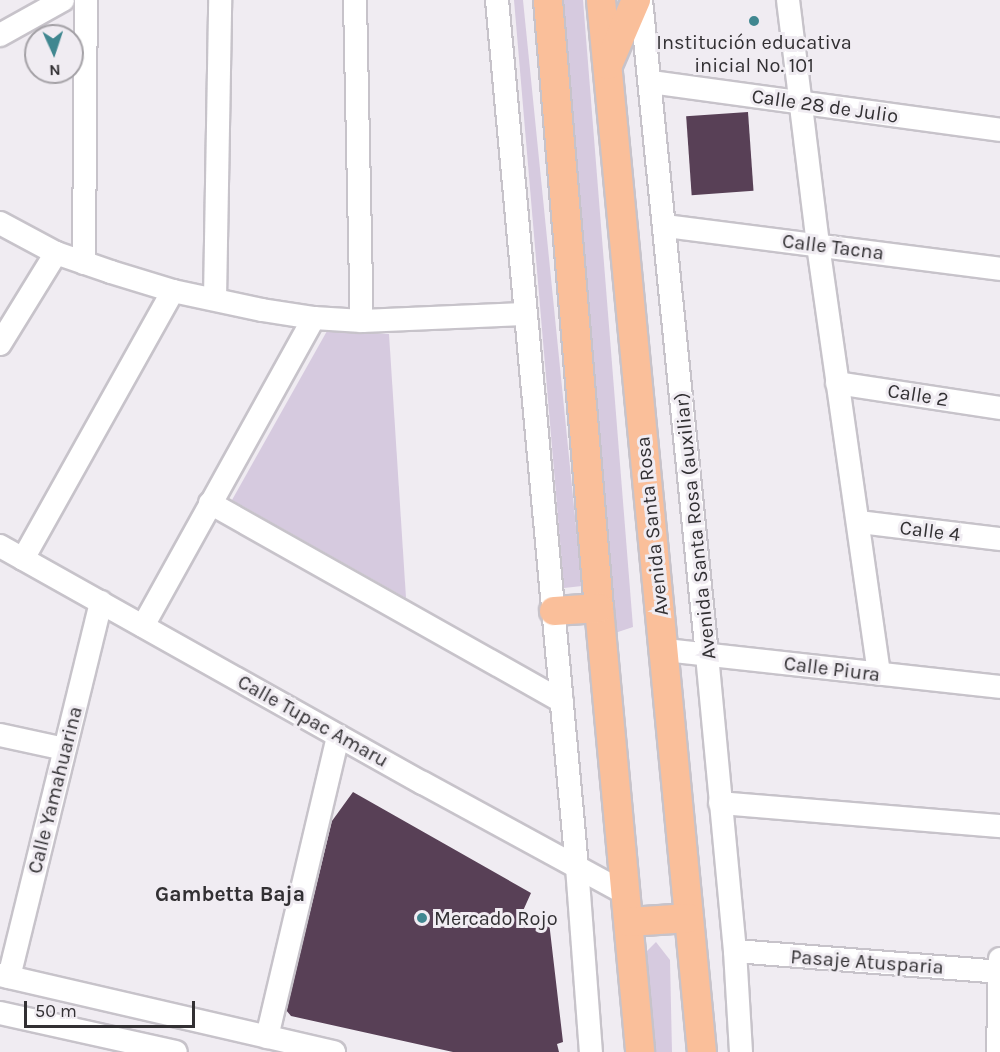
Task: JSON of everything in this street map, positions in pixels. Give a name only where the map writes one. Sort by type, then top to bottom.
[{"type":"main road","points":[[548,0],[599,608],[640,1052]]},
{"type":"main road","name":"Avenida Santa Rosa","points":[[600,0],[665,650],[702,1052]]},
{"type":"main road","points":[[607,67],[636,0]]},
{"type":"main road","points":[[554,611],[599,608]]},
{"type":"main road","points":[[629,922],[689,918]]},
{"type":"street","points":[[0,35],[63,0]]},
{"type":"street","points":[[84,263],[86,0]]},
{"type":"street","points":[[215,299],[220,0]]},
{"type":"street","points":[[355,0],[362,321]]},
{"type":"street","points":[[497,0],[524,314],[577,867],[591,1052]]},
{"type":"street","name":"Avenida Santa Rosa (auxiliar)","points":[[641,0],[666,226],[707,655],[735,951],[741,1052]]},
{"type":"street","points":[[788,0],[818,245],[879,674]]},
{"type":"street","name":"Calle 28 de Julio","points":[[651,82],[1000,130]]},
{"type":"street","points":[[0,223],[56,253],[173,291],[314,318],[362,321],[524,314]]},
{"type":"street","name":"Calle Tacna","points":[[666,226],[1000,268]]},
{"type":"street","points":[[0,344],[56,253]]},
{"type":"street","points":[[23,559],[173,291]]},
{"type":"street","points":[[143,626],[314,318]]},
{"type":"street","name":"Calle 2","points":[[837,383],[1000,408]]},
{"type":"street","points":[[210,503],[562,701]]},
{"type":"street","name":"Calle 4","points":[[859,522],[1000,539]]},
{"type":"street","name":"Calle Tupac Amaru","points":[[0,546],[627,894]]},
{"type":"street","name":"Calle Yamahuarina","points":[[4,976],[65,749],[101,602]]},
{"type":"street","name":"Calle Piura","points":[[665,650],[1000,687]]},
{"type":"street","points":[[0,735],[65,749]]},
{"type":"street","points":[[267,1037],[338,735]]},
{"type":"street","points":[[720,803],[1000,826]]},
{"type":"street","name":"Pasaje Atusparia","points":[[735,951],[1000,972]]},
{"type":"street","points":[[998,1052],[1000,959]]},
{"type":"street","points":[[4,976],[334,1052]]},
{"type":"street","points":[[125,1046],[134,1005]]},
{"type":"street","points":[[0,1013],[125,1046],[176,1052]]},
{"type":"shaded area","points":[[514,0],[523,0],[582,586],[564,588]]},
{"type":"shaded area","points":[[559,0],[583,0],[633,627],[615,633]]},
{"type":"shaded area","points":[[327,331],[389,334],[406,598],[232,500]]},
{"type":"shaded area","points":[[656,942],[670,960],[672,1052],[654,1052],[641,957]]},
{"type":"building","points":[[748,112],[754,191],[692,195],[686,116]]},
{"type":"building","name":"Mercado Rojo","points":[[353,792],[531,893],[522,913],[549,922],[563,1042],[557,1044],[559,1052],[453,1052],[291,1016],[286,1010],[332,821]]},
{"type":"place","name":"Institución educativa inicial No. 101","points":[[754,21]]},
{"type":"place","name":"Mercado Rojo","points":[[422,918]]},
{"type":"district","name":"Gambetta Baja","points":[[230,894]]}]
